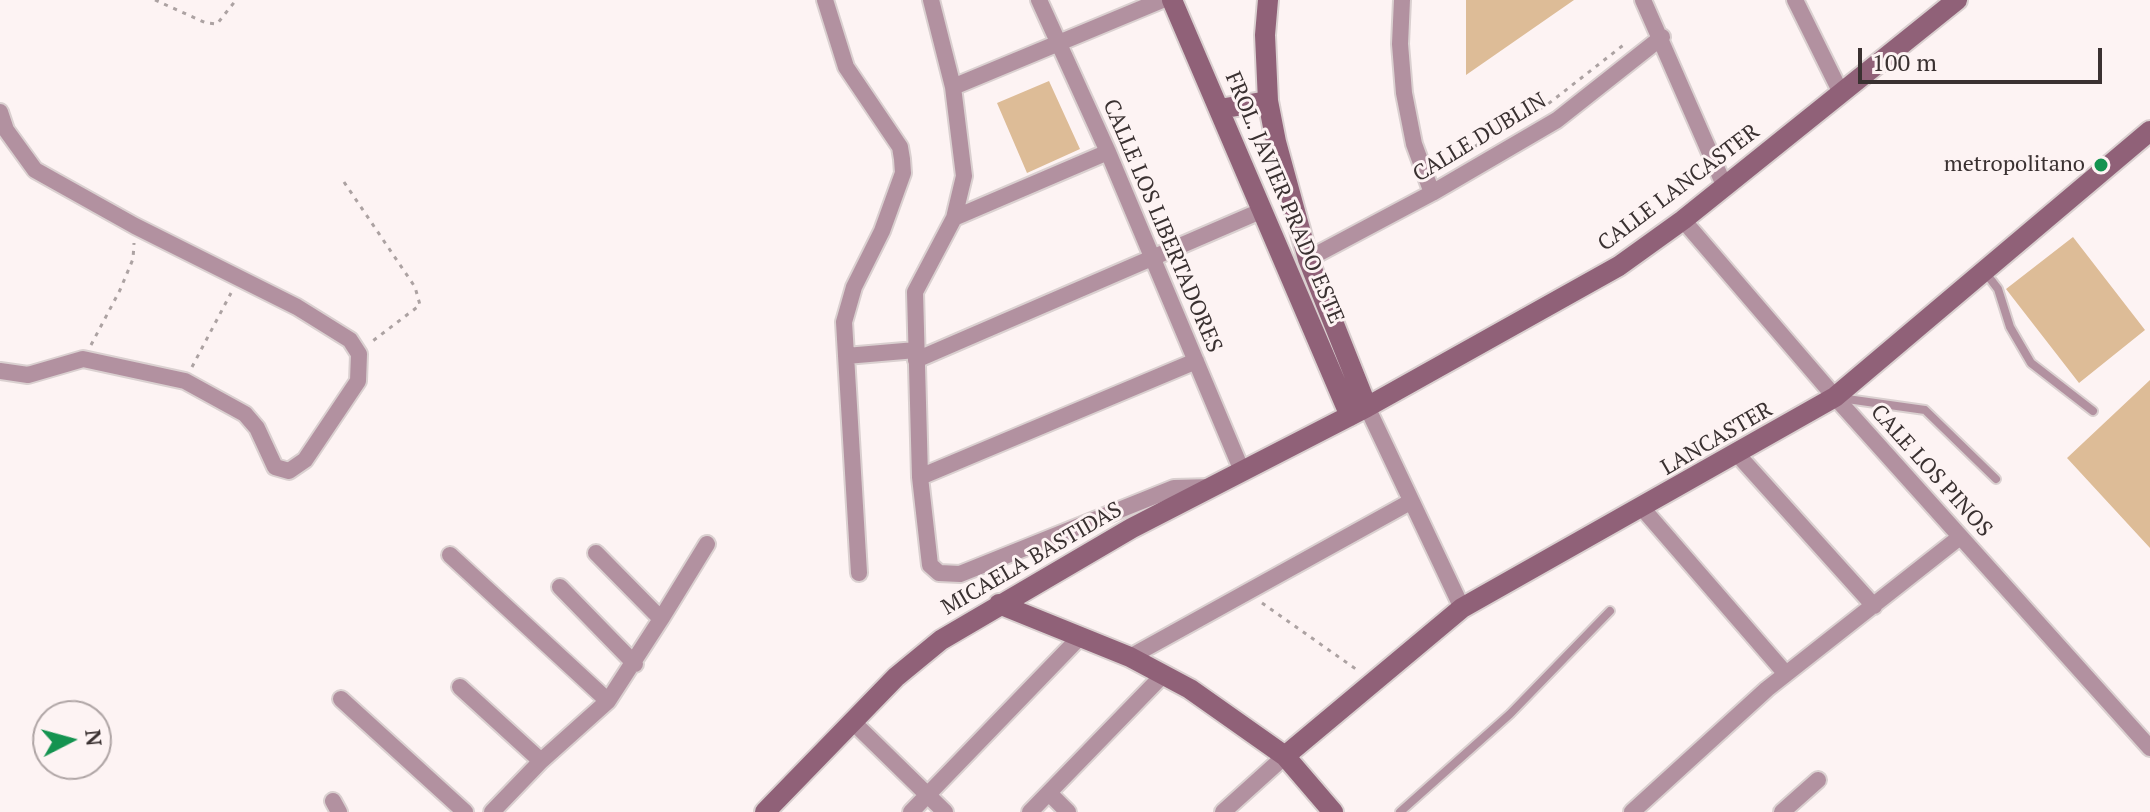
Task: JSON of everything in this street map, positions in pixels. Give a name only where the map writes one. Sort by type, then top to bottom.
[{"type":"street","points":[[825,0],[846,67],[900,147],[903,173],[844,322],[859,573]]},
{"type":"street","points":[[931,0],[953,87],[964,176],[954,218],[915,292],[920,477],[930,565],[948,575],[960,574],[1174,488],[1212,487]]},
{"type":"street","name":"CALLE LOS LIBERTADORES","points":[[1039,0],[1108,152],[1242,471]]},
{"type":"street","points":[[953,87],[1162,0]]},
{"type":"street","name":"FROL. JAVIER PRADO ESTE","points":[[1172,0],[1263,210],[1359,412]]},
{"type":"street","points":[[1268,0],[1265,35],[1268,101],[1308,259],[1359,412],[1410,502],[1462,608]]},
{"type":"street","points":[[1402,0],[1400,44],[1404,93],[1414,144],[1432,193]]},
{"type":"street","points":[[1643,0],[1662,37],[1724,185]]},
{"type":"street","points":[[1795,0],[1841,93]]},
{"type":"street","name":"CALLE LANCASTER","points":[[1359,412],[1619,266],[1683,220],[1957,0]]},
{"type":"street","name":"CALLE DUBLIN","points":[[1308,259],[1432,193],[1557,120],[1662,37]]},
{"type":"street","points":[[1219,109],[1268,101]]},
{"type":"street","points":[[0,112],[6,130],[35,170],[135,226],[240,277],[350,340],[359,354],[358,381],[305,460],[289,471],[275,467],[257,428],[245,414],[185,381],[83,359],[28,375],[0,371]]},
{"type":"street","name":"LANCASTER","points":[[1285,756],[1462,608],[1643,509],[1835,397],[2150,131]]},
{"type":"street","points":[[954,218],[1108,152]]},
{"type":"street","points":[[846,356],[916,355],[1154,260],[1263,210]]},
{"type":"street","name":"CALE LOS PINOS","points":[[1683,220],[1835,397],[2150,748]]},
{"type":"street","points":[[920,477],[1196,361]]},
{"type":"street","name":"MICAELA BASTIDAS","points":[[765,812],[917,658],[999,604],[1242,471],[1359,412]]},
{"type":"street","points":[[1738,455],[1874,606]]},
{"type":"street","points":[[1130,657],[1410,502]]},
{"type":"street","points":[[1643,509],[1786,674]]},
{"type":"street","points":[[1632,812],[1786,674],[1960,537]]},
{"type":"street","points":[[492,812],[541,761],[608,701],[635,664],[707,544]]},
{"type":"street","points":[[596,553],[661,619]]},
{"type":"street","points":[[450,555],[608,701]]},
{"type":"street","points":[[560,587],[635,664]]},
{"type":"street","points":[[999,604],[1164,674],[1285,756],[1333,812]]},
{"type":"street","points":[[911,812],[1080,637]]},
{"type":"street","points":[[1030,812],[1164,674]]},
{"type":"street","points":[[460,687],[541,761]]},
{"type":"street","points":[[341,699],[465,812]]},
{"type":"street","points":[[853,722],[945,812]]},
{"type":"street","points":[[1223,812],[1285,756]]},
{"type":"street","points":[[1782,812],[1818,780]]},
{"type":"street","points":[[1049,793],[1068,812]]},
{"type":"lane","points":[[1984,271],[1998,289],[2010,327],[2031,363],[2093,411]]},
{"type":"lane","points":[[1835,397],[1925,410],[1996,479]]},
{"type":"lane","points":[[1400,812],[1510,714],[1610,611]]},
{"type":"path","points":[[155,0],[206,23],[217,24],[236,0]]},
{"type":"path","points":[[1425,173],[1548,104],[1654,21]]},
{"type":"path","points":[[344,182],[415,287],[420,305],[359,354]]},
{"type":"path","points":[[83,359],[133,259],[135,226]]},
{"type":"path","points":[[185,381],[240,277]]},
{"type":"path","points":[[1246,591],[1374,682]]},
{"type":"shaded area","points":[[1466,0],[1574,0],[1466,75]]},
{"type":"shaded area","points":[[1049,81],[1080,149],[1027,173],[997,103]]},
{"type":"shaded area","points":[[2073,237],[2145,330],[2079,383],[2006,289]]},
{"type":"shaded area","points":[[2150,380],[2150,548],[2067,458]]},
{"type":"place","name":"metropolitano","points":[[2101,165]]}]
